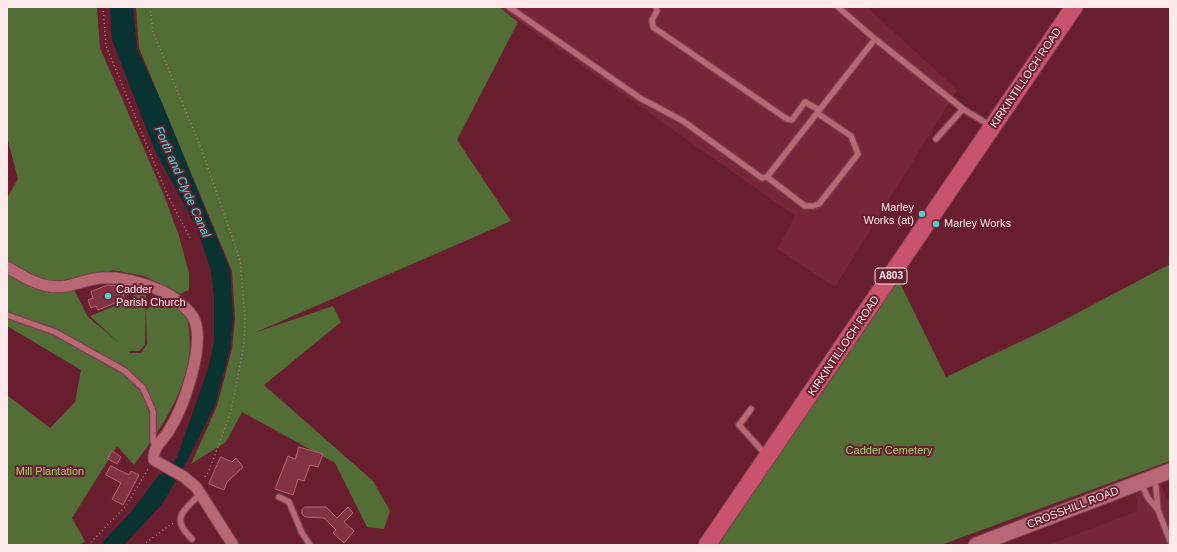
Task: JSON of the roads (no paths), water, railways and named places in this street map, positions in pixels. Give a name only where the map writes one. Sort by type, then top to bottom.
[{"type":"main road","name":"KIRKINTILLOCH ROAD","points":[[707,545],[1074,7]]},
{"type":"main road","name":"CROSSHILL ROAD","points":[[976,545],[1170,472]]},
{"type":"street","points":[[7,267],[24,278],[49,286],[72,286],[101,278],[124,278],[174,297],[184,306],[194,319],[197,333],[195,359],[187,392],[168,431],[156,447],[157,462],[184,477],[198,491],[233,545]]},
{"type":"lane","points":[[509,7],[640,98],[683,121],[762,178],[767,177],[805,206],[813,206],[826,197],[858,154],[851,136],[805,102],[792,120],[787,119],[653,27],[652,20],[657,11],[656,7]]},
{"type":"lane","points":[[838,7],[875,39],[963,109],[993,127]]},
{"type":"lane","points":[[767,177],[875,39]]},
{"type":"lane","points":[[936,139],[963,109]]},
{"type":"lane","points":[[7,315],[55,332],[125,371],[143,388],[153,411],[153,441],[156,447]]},
{"type":"lane","points":[[751,408],[740,425],[768,457]]},
{"type":"lane","points":[[1155,477],[1158,510],[1170,541]]},
{"type":"lane","points":[[1140,483],[1148,498],[1158,510]]},
{"type":"lane","points":[[192,539],[182,530],[180,522],[181,514],[198,491]]},
{"type":"lane","points":[[279,497],[289,502],[302,533],[310,545]]},
{"type":"water","name":"Forth and Clyde Canal","points":[[110,7],[133,7],[137,49],[159,96],[230,270],[233,318],[230,349],[215,405],[184,467],[162,504],[124,545],[100,545],[131,512],[159,475],[167,471],[177,457],[208,369],[214,341],[214,296],[211,271],[197,228],[155,151],[112,40]]},
{"type":"place","name":"Marley Works (at)","points":[[922,214]]},
{"type":"place","name":"Marley Works","points":[[936,224]]},
{"type":"place","name":"Cadder Parish Church","points":[[108,296]]},
{"type":"park label","name":"Cadder Cemetery","points":[[889,451]]},
{"type":"park label","name":"Mill Plantation","points":[[50,472]]}]
